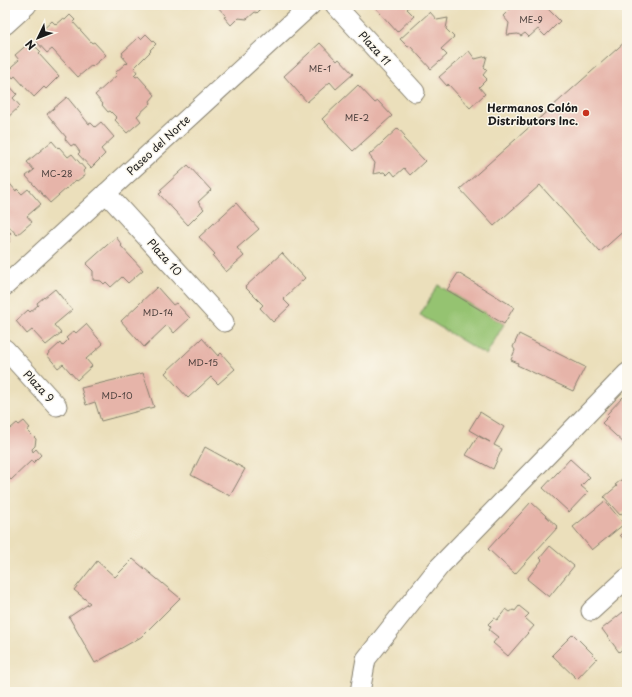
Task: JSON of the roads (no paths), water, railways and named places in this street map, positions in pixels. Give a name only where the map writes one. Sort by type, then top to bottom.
[{"type":"street","points":[[5,25],[27,5]]},
{"type":"street","name":"Paseo del Norte","points":[[5,286],[311,5]]},
{"type":"street","name":"Plaza 11","points":[[335,5],[415,92]]},
{"type":"street","name":"Plaza 10","points":[[106,193],[224,322]]},
{"type":"street","name":"Plaza 9","points":[[5,349],[57,406]]},
{"type":"street","points":[[360,692],[366,659],[439,567],[627,373]]},
{"type":"street","points":[[592,612],[627,578]]},
{"type":"place","name":"Hermanos Colón Distributors Inc.","points":[[586,113]]}]
